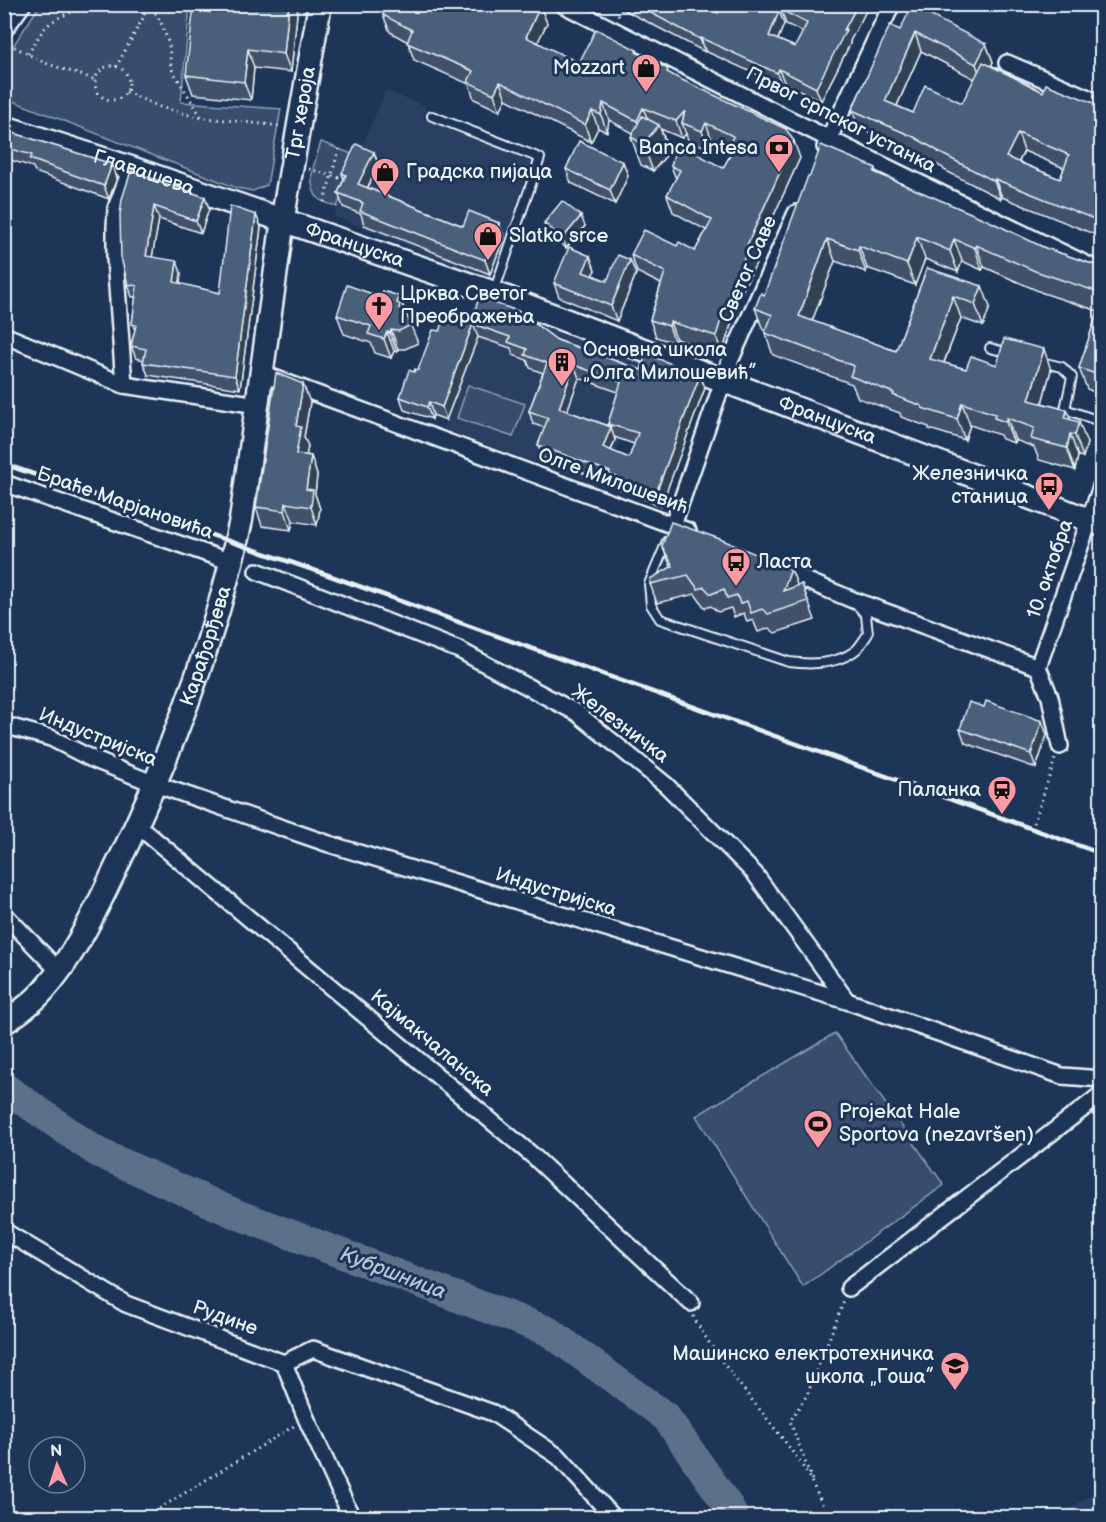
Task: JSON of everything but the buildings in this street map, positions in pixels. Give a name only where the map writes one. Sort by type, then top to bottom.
[{"type":"main road","name":"Трг хероја","points":[[283,221],[297,128],[320,4]]},
{"type":"main road","name":"Главашева","points":[[4,127],[283,221]]},
{"type":"main road","name":"Француска","points":[[283,221],[494,293],[1095,523]]},
{"type":"main road","name":"Карађорђева","points":[[12,1018],[43,991],[59,971],[105,892],[155,784],[204,651],[241,520],[283,221]]},
{"type":"street","name":"Првог српског устанка","points":[[562,4],[829,139],[1101,272]]},
{"type":"street","points":[[819,160],[892,4]]},
{"type":"street","points":[[4,30],[22,5]]},
{"type":"street","points":[[1007,63],[1101,104]]},
{"type":"street","points":[[124,385],[115,227],[116,208],[131,168]]},
{"type":"street","name":"Светог Саве","points":[[673,525],[740,337],[801,201]]},
{"type":"street","points":[[4,335],[124,385],[258,405]]},
{"type":"street","name":"Олге Милошевић","points":[[262,374],[705,538]]},
{"type":"street","name":"Браће Марјановића","points":[[4,483],[231,562]]},
{"type":"street","name":"10. октобра","points":[[1038,667],[1095,523],[1101,484]]},
{"type":"street","points":[[758,560],[853,600],[1038,667],[1050,697],[1060,746]]},
{"type":"street","name":"Железничка","points":[[257,571],[459,651],[577,713],[666,785],[755,874],[846,1001]]},
{"type":"street","name":"Индустријска","points":[[4,725],[51,738],[92,759],[155,784],[329,844],[846,1001],[1062,1076],[1101,1079]]},
{"type":"street","name":"Кајмакчаланска","points":[[137,825],[532,1155],[691,1303]]},
{"type":"street","points":[[4,914],[59,971]]},
{"type":"street","points":[[849,1288],[1101,1094]]},
{"type":"street","name":"Рудине","points":[[4,1231],[126,1304],[284,1362]]},
{"type":"street","points":[[352,1518],[306,1418],[284,1362],[313,1349],[494,1413],[559,1457],[614,1518]]},
{"type":"lane","points":[[432,116],[540,158],[494,293]]},
{"type":"lane","points":[[990,348],[1021,356]]},
{"type":"lane","points":[[1031,359],[1062,367],[1072,378],[1065,409],[1101,422]]},
{"type":"lane","points":[[673,525],[650,584],[651,605],[660,618],[789,662],[811,665],[835,661],[856,649],[868,634],[866,615],[853,600]]},
{"type":"path","points":[[28,54],[53,20],[88,6],[103,4]]},
{"type":"path","points":[[116,67],[144,16],[146,4]]},
{"type":"path","points":[[146,4],[157,15],[163,27],[169,45],[171,68],[202,118]]},
{"type":"path","points":[[4,42],[45,63],[96,80]]},
{"type":"path","points":[[116,67],[124,71],[129,81],[126,92],[117,98],[106,98],[98,91],[96,80],[104,68],[116,67]]},
{"type":"path","points":[[126,92],[160,107],[202,118],[297,128]]},
{"type":"path","points":[[324,202],[339,149]]},
{"type":"path","points":[[305,168],[347,181]]},
{"type":"path","points":[[1032,829],[1060,746]]},
{"type":"path","points":[[828,1518],[790,1421],[807,1395],[849,1288]]},
{"type":"path","points":[[691,1303],[690,1312],[707,1342],[735,1382],[801,1464],[816,1490]]},
{"type":"path","points":[[144,1518],[306,1418]]},
{"type":"shaded area","points":[[40,5],[190,5],[181,102],[281,109],[267,185],[253,191],[237,188],[5,98],[5,58]]},
{"type":"shaded area","points":[[386,91],[425,106],[423,119],[531,160],[493,281],[334,216],[357,156]]},
{"type":"shaded area","points":[[321,142],[357,156],[337,207],[319,199],[312,186],[312,171]]},
{"type":"shaded area","points":[[485,303],[644,357],[629,403],[610,436],[620,440],[605,487],[443,429]]},
{"type":"shaded area","points":[[468,385],[525,404],[513,437],[457,418]]},
{"type":"shaded area","name":"Projekat Hale Sportova (nezavršen)","points":[[835,1033],[944,1185],[803,1287],[696,1116]]},
{"type":"shaded area","points":[[1101,1488],[1101,1517],[1057,1517]]},
{"type":"waterway","name":"Кубршница","points":[[4,1087],[97,1152],[236,1214],[548,1331],[666,1417],[729,1507],[734,1518]]},
{"type":"railway","points":[[4,464],[328,575],[1102,854]]},
{"type":"place","name":"Mozzart","points":[[646,94]]},
{"type":"place","name":"Banca Intesa","points":[[779,174]]},
{"type":"place","name":"Градска пијаца","points":[[385,198]]},
{"type":"place","name":"Slatko srce","points":[[488,262]]},
{"type":"place","name":"Црква Светог Преображења","points":[[379,332]]},
{"type":"place","name":"Основна школа „Олга Милошевић”","points":[[562,388]]},
{"type":"place","name":"Железничка станица","points":[[1049,512]]},
{"type":"place","name":"Ласта","points":[[736,588]]},
{"type":"place","name":"Паланка","points":[[1002,816]]},
{"type":"place","name":"Projekat Hale Sportova (nezavršen)","points":[[818,1150]]},
{"type":"place","name":"Машинско електротехничка школа „Гоша”","points":[[955,1392]]}]
